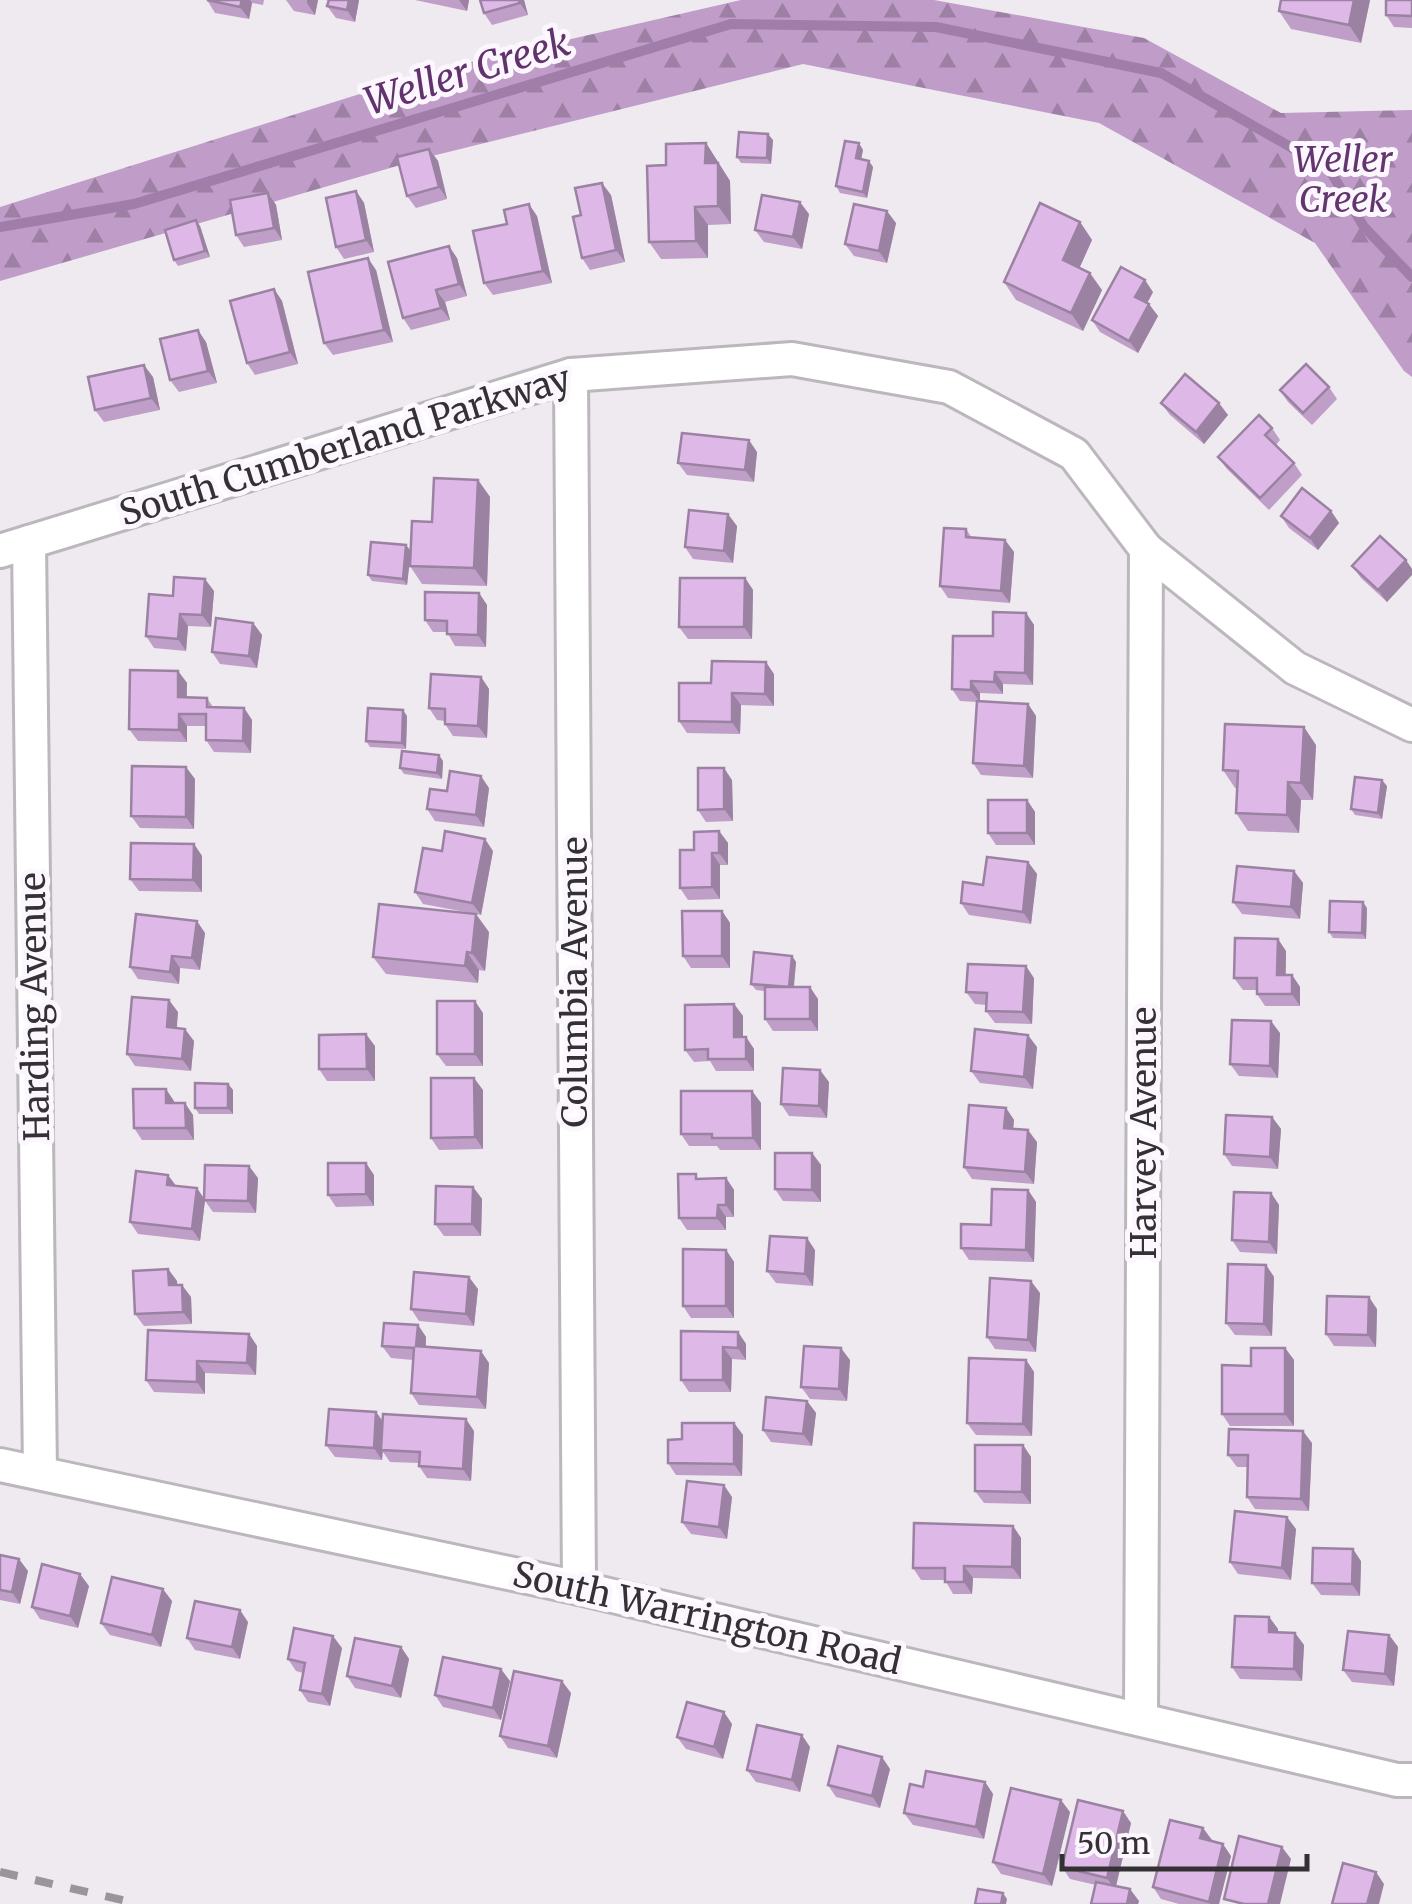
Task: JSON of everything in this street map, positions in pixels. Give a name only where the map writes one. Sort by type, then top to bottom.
[{"type":"street","name":"South Cumberland Parkway","points":[[14,546],[571,375],[792,358],[950,387],[1074,454],[1146,550],[1295,668],[1412,726]]},
{"type":"street","name":"Columbia Avenue","points":[[571,375],[579,1588]]},
{"type":"street","name":"Harding Avenue","points":[[14,546],[40,1472]]},
{"type":"street","name":"Harvey Avenue","points":[[1141,1717],[1146,550]]},
{"type":"street","name":"South Warrington Road","points":[[0,1465],[579,1588],[1397,1780],[1412,1780]]},
{"type":"green space","name":"Weller Creek","points":[[741,0],[934,0],[1144,38],[1281,113],[1412,110],[1412,377],[1315,243],[1099,123],[803,64],[428,157],[0,281],[0,207],[436,70]]},
{"type":"building","points":[[207,0],[242,0],[240,7]]},
{"type":"building","points":[[329,0],[349,0],[347,10],[327,6]]},
{"type":"building","points":[[480,0],[519,0],[520,3],[484,13]]},
{"type":"building","points":[[1281,0],[1354,0],[1349,25],[1279,11]]},
{"type":"building","points":[[1386,0],[1412,0],[1412,16],[1386,15]]},
{"type":"building","points":[[739,132],[768,134],[767,158],[737,157]]},
{"type":"building","points":[[845,141],[859,143],[856,158],[869,161],[863,192],[836,186]]},
{"type":"building","points":[[706,143],[705,163],[718,163],[718,206],[695,207],[696,241],[649,242],[647,166],[666,165],[666,144]]},
{"type":"building","points":[[429,149],[439,187],[407,196],[397,157]]},
{"type":"building","points":[[602,183],[616,250],[582,258],[573,217],[581,215],[575,188]]},
{"type":"building","points":[[356,191],[366,240],[336,247],[326,198]]},
{"type":"building","points":[[268,193],[274,228],[236,235],[230,200]]},
{"type":"building","points":[[762,195],[800,202],[793,237],[755,230]]},
{"type":"building","points":[[1040,203],[1080,222],[1063,260],[1090,273],[1071,313],[1004,282]]},
{"type":"building","points":[[529,204],[543,271],[484,283],[473,231],[507,224],[504,210]]},
{"type":"building","points":[[854,204],[887,211],[879,251],[845,244]]},
{"type":"building","points":[[196,220],[205,251],[174,260],[165,230]]},
{"type":"building","points":[[449,246],[459,284],[436,290],[441,308],[403,318],[388,262]]},
{"type":"building","points":[[368,258],[384,330],[324,343],[308,272]]},
{"type":"building","points":[[1121,267],[1145,280],[1135,297],[1149,304],[1129,341],[1092,320]]},
{"type":"building","points":[[274,289],[290,352],[247,363],[230,301]]},
{"type":"building","points":[[198,330],[208,371],[170,380],[160,339]]},
{"type":"building","points":[[1306,364],[1329,387],[1303,413],[1280,390]]},
{"type":"building","points":[[144,365],[151,398],[95,410],[88,377]]},
{"type":"building","points":[[1185,374],[1219,403],[1196,432],[1161,403]]},
{"type":"building","points":[[1259,415],[1272,428],[1265,435],[1294,463],[1260,498],[1218,457]]},
{"type":"building","points":[[682,433],[749,440],[745,470],[678,463]]},
{"type":"building","points":[[434,478],[478,480],[474,568],[410,566],[412,521],[432,522]]},
{"type":"building","points":[[1302,488],[1331,511],[1310,538],[1281,516]]},
{"type":"building","points":[[689,510],[728,514],[724,551],[685,547]]},
{"type":"building","points":[[944,528],[966,529],[966,537],[1005,540],[1001,591],[940,586]]},
{"type":"building","points":[[1380,536],[1406,560],[1378,590],[1352,566]]},
{"type":"building","points":[[371,542],[406,545],[403,579],[368,575]]},
{"type":"building","points":[[174,577],[205,579],[202,615],[180,614],[178,639],[146,636],[149,594],[173,596]]},
{"type":"building","points":[[680,578],[745,578],[744,627],[679,627]]},
{"type":"building","points":[[425,592],[479,593],[478,635],[447,634],[447,621],[425,620]]},
{"type":"building","points":[[993,612],[1026,613],[1025,673],[995,672],[994,682],[971,681],[971,690],[952,689],[953,636],[993,636]]},
{"type":"building","points":[[216,618],[253,623],[249,656],[212,652]]},
{"type":"building","points":[[712,661],[766,662],[765,694],[732,693],[732,722],[679,721],[679,683],[711,683]]},
{"type":"building","points":[[130,670],[178,671],[178,697],[207,698],[207,707],[244,708],[243,741],[206,740],[206,714],[179,714],[179,730],[129,729]]},
{"type":"building","points":[[431,674],[481,677],[478,726],[445,724],[445,709],[429,708]]},
{"type":"building","points":[[977,701],[1028,704],[1024,766],[973,763]]},
{"type":"building","points":[[368,708],[403,710],[402,743],[366,741]]},
{"type":"building","points":[[1225,724],[1304,727],[1301,783],[1288,782],[1287,815],[1236,813],[1238,771],[1223,770]]},
{"type":"building","points":[[402,751],[439,755],[437,773],[400,768]]},
{"type":"building","points":[[132,766],[186,767],[186,817],[131,816]]},
{"type":"building","points":[[698,768],[724,768],[724,809],[698,810]]},
{"type":"building","points":[[450,771],[481,776],[476,815],[427,809],[430,789],[447,791]]},
{"type":"building","points":[[1355,777],[1382,780],[1378,813],[1351,809]]},
{"type":"building","points":[[988,800],[1027,800],[1027,833],[988,833]]},
{"type":"building","points":[[445,831],[485,839],[472,903],[415,892],[423,848],[442,851]]},
{"type":"building","points":[[719,831],[719,853],[712,853],[712,887],[680,888],[680,850],[694,850],[694,832]]},
{"type":"building","points":[[131,843],[194,844],[193,880],[130,879]]},
{"type":"building","points":[[987,857],[1028,862],[1023,912],[961,903],[963,882],[983,885]]},
{"type":"building","points":[[1237,866],[1294,871],[1291,907],[1233,902]]},
{"type":"building","points":[[1330,901],[1363,902],[1362,933],[1329,932]]},
{"type":"building","points":[[379,904],[476,914],[472,953],[467,952],[465,966],[373,957]]},
{"type":"building","points":[[682,911],[722,911],[722,956],[683,956]]},
{"type":"building","points":[[136,914],[197,921],[192,958],[172,956],[170,972],[130,967]]},
{"type":"building","points":[[1235,938],[1278,939],[1277,975],[1292,975],[1292,994],[1257,994],[1257,978],[1234,978]]},
{"type":"building","points":[[754,952],[792,956],[789,987],[751,984]]},
{"type":"building","points":[[968,964],[1026,966],[1023,1012],[986,1011],[987,993],[966,992]]},
{"type":"building","points":[[765,987],[810,987],[810,1019],[765,1019]]},
{"type":"building","points":[[132,997],[169,1000],[167,1027],[185,1029],[182,1059],[127,1054]]},
{"type":"building","points":[[437,1001],[475,1001],[475,1054],[437,1054]]},
{"type":"building","points":[[734,1004],[734,1037],[746,1037],[746,1059],[708,1059],[708,1049],[685,1050],[685,1005]]},
{"type":"building","points":[[1232,1020],[1271,1021],[1270,1066],[1230,1064]]},
{"type":"building","points":[[975,1029],[1028,1035],[1024,1077],[971,1071]]},
{"type":"building","points":[[366,1034],[367,1069],[319,1069],[319,1035]]},
{"type":"building","points":[[783,1068],[820,1070],[819,1106],[781,1104]]},
{"type":"building","points":[[431,1078],[474,1078],[475,1137],[431,1138]]},
{"type":"building","points":[[195,1083],[228,1084],[228,1108],[195,1108]]},
{"type":"building","points":[[133,1089],[166,1089],[166,1103],[185,1103],[186,1128],[134,1128]]},
{"type":"building","points":[[681,1091],[752,1091],[753,1138],[681,1134]]},
{"type":"building","points":[[969,1105],[1006,1108],[1004,1128],[1028,1130],[1025,1172],[964,1167]]},
{"type":"building","points":[[1226,1115],[1272,1117],[1270,1157],[1224,1154]]},
{"type":"building","points":[[775,1153],[812,1153],[812,1190],[775,1189]]},
{"type":"building","points":[[328,1163],[366,1163],[366,1194],[328,1195]]},
{"type":"building","points":[[205,1165],[249,1166],[248,1201],[204,1200]]},
{"type":"building","points":[[136,1171],[168,1175],[167,1185],[197,1188],[192,1229],[130,1222]]},
{"type":"building","points":[[678,1174],[696,1174],[696,1179],[726,1178],[726,1205],[718,1205],[717,1218],[679,1218]]},
{"type":"building","points":[[436,1186],[473,1187],[472,1224],[435,1224]]},
{"type":"building","points":[[992,1189],[1028,1190],[1026,1250],[961,1248],[961,1224],[991,1225]]},
{"type":"building","points":[[1234,1192],[1271,1193],[1269,1242],[1232,1240]]},
{"type":"building","points":[[770,1236],[807,1238],[805,1274],[767,1271]]},
{"type":"building","points":[[683,1249],[726,1250],[726,1306],[683,1306]]},
{"type":"building","points":[[1228,1264],[1266,1265],[1264,1324],[1226,1323]]},
{"type":"building","points":[[168,1269],[169,1285],[182,1285],[183,1312],[135,1314],[133,1271]]},
{"type":"building","points":[[414,1272],[469,1277],[466,1314],[411,1309]]},
{"type":"building","points":[[990,1278],[1031,1281],[1028,1340],[987,1337]]},
{"type":"building","points":[[1327,1296],[1369,1297],[1368,1335],[1326,1334]]},
{"type":"building","points":[[384,1323],[418,1325],[416,1346],[481,1351],[477,1397],[411,1393],[414,1348],[382,1346]]},
{"type":"building","points":[[148,1330],[249,1334],[247,1363],[197,1361],[197,1382],[146,1380]]},
{"type":"building","points":[[681,1331],[738,1332],[738,1348],[723,1347],[723,1380],[681,1380]]},
{"type":"building","points":[[804,1346],[841,1348],[839,1389],[801,1387]]},
{"type":"building","points":[[1251,1348],[1285,1348],[1285,1414],[1222,1414],[1222,1365],[1251,1366]]},
{"type":"building","points":[[969,1358],[1026,1360],[1023,1424],[967,1423]]},
{"type":"building","points":[[766,1397],[807,1401],[803,1434],[763,1430]]},
{"type":"building","points":[[329,1409],[376,1412],[374,1448],[326,1445]]},
{"type":"building","points":[[383,1414],[466,1419],[463,1469],[419,1466],[420,1452],[381,1450]]},
{"type":"building","points":[[682,1423],[734,1423],[734,1464],[668,1463],[668,1440],[682,1439]]},
{"type":"building","points":[[1229,1429],[1303,1431],[1301,1499],[1247,1497],[1248,1455],[1228,1455]]},
{"type":"building","points":[[975,1445],[1023,1445],[1022,1492],[975,1491]]},
{"type":"building","points":[[687,1481],[724,1485],[719,1527],[682,1522]]},
{"type":"building","points":[[1235,1511],[1287,1517],[1282,1568],[1230,1562]]},
{"type":"building","points":[[914,1523],[1013,1526],[1012,1567],[964,1566],[964,1582],[945,1582],[945,1568],[913,1568]]},
{"type":"building","points":[[1313,1548],[1353,1549],[1352,1584],[1312,1583]]},
{"type":"building","points":[[0,1555],[19,1559],[12,1592],[0,1590]]},
{"type":"building","points":[[42,1564],[80,1574],[70,1616],[32,1607]]},
{"type":"building","points":[[112,1577],[163,1589],[152,1635],[101,1623]]},
{"type":"building","points":[[195,1601],[240,1610],[232,1647],[187,1638]]},
{"type":"building","points":[[1235,1616],[1269,1617],[1269,1632],[1295,1633],[1294,1669],[1232,1667]]},
{"type":"building","points":[[294,1628],[333,1636],[322,1694],[300,1690],[305,1663],[288,1659]]},
{"type":"building","points":[[1348,1631],[1389,1635],[1385,1674],[1343,1670]]},
{"type":"building","points":[[355,1638],[401,1647],[392,1686],[347,1676]]},
{"type":"building","points":[[443,1657],[501,1669],[493,1708],[435,1695]]},
{"type":"building","points":[[514,1671],[562,1681],[548,1746],[500,1736]]},
{"type":"building","points":[[687,1702],[724,1712],[714,1747],[677,1737]]},
{"type":"building","points":[[757,1725],[802,1735],[792,1780],[747,1770]]},
{"type":"building","points":[[838,1746],[882,1757],[872,1796],[828,1785]]},
{"type":"building","points":[[926,1771],[985,1782],[976,1827],[904,1813],[910,1784],[923,1787]]},
{"type":"building","points":[[1011,1788],[1061,1800],[1043,1874],[993,1862]]},
{"type":"building","points":[[1078,1800],[1123,1811],[1107,1878],[1062,1867]]},
{"type":"building","points":[[1170,1820],[1203,1828],[1200,1838],[1223,1844],[1209,1902],[1153,1887]]},
{"type":"building","points":[[1239,1836],[1282,1847],[1268,1904],[1224,1899]]},
{"type":"building","points":[[1343,1863],[1376,1872],[1367,1904],[1332,1904]]},
{"type":"building","points":[[1096,1882],[1130,1889],[1127,1904],[1091,1904]]},
{"type":"building","points":[[978,1889],[1003,1893],[1001,1904],[975,1904]]},
{"type":"waterway","name":"Weller Creek","points":[[0,227],[134,204],[731,24],[936,27],[1161,73],[1329,169],[1364,227],[1412,277]]},
{"type":"railway","points":[[0,1872],[140,1904]]}]
